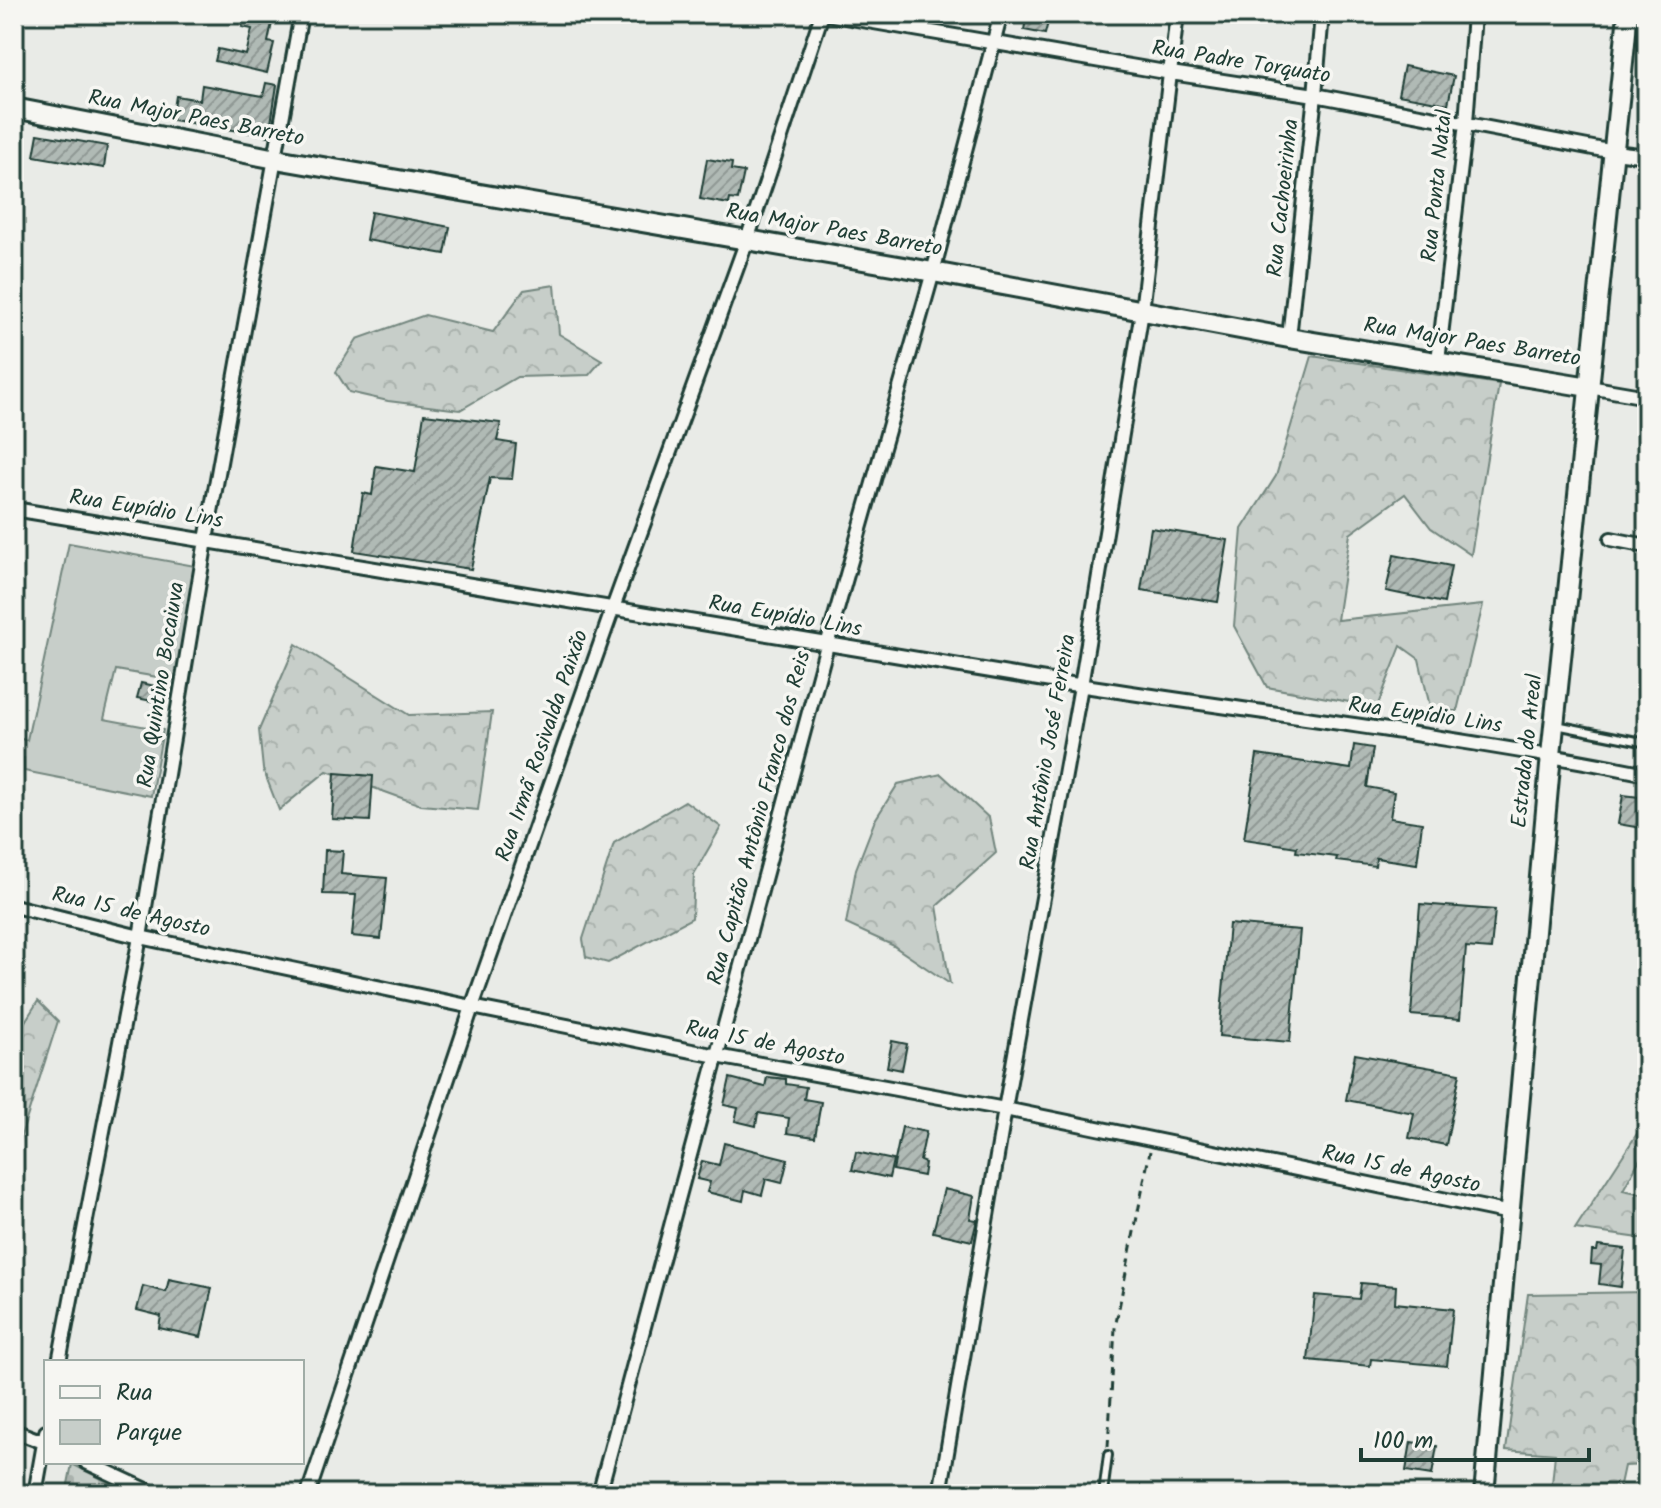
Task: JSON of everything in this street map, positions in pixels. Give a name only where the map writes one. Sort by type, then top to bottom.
[{"type":"street","name":"Rua Quintino Bocaiuva","points":[[59,1360],[140,937],[206,540],[301,14]]},
{"type":"street","name":"Rua Padre Torquato","points":[[824,14],[1315,95],[1647,156]]},
{"type":"street","name":"Rua Irmã Rosivalda Paixão","points":[[308,1494],[472,1007],[747,240],[824,14]]},
{"type":"street","name":"Rua Capitão Antônio Franco dos Reis","points":[[599,1494],[827,645],[933,272],[1001,14]]},
{"type":"street","name":"Rua Antônio José Ferreira","points":[[940,1494],[1081,686],[1142,311],[1177,14]]},
{"type":"street","name":"Rua Cachoeirinha","points":[[1289,338],[1322,14]]},
{"type":"street","name":"Rua Ponta Natal","points":[[1438,361],[1466,123],[1474,14]]},
{"type":"street","name":"Estrada do Areal","points":[[1484,1494],[1554,724],[1628,14]]},
{"type":"street","name":"Rua Major Paes Barreto","points":[[14,108],[276,159],[933,272],[1289,338],[1647,397]]},
{"type":"street","name":"Rua Eupídio Lins","points":[[14,509],[827,645],[1551,755],[1647,774]]},
{"type":"street","points":[[1611,539],[1647,546]]},
{"type":"street","name":"Rua 15 de Agosto","points":[[14,906],[140,937],[472,1007],[1005,1109],[1510,1213]]},
{"type":"street","points":[[14,1431],[44,1439]]},
{"type":"street","points":[[35,1494],[44,1444]]},
{"type":"street","points":[[90,1464],[155,1494]]},
{"type":"lane","points":[[1554,724],[1647,743]]},
{"type":"lane","points":[[1103,1494],[1108,1455]]},
{"type":"path","points":[[1108,1455],[1115,1328],[1152,1140]]},
{"type":"green space","points":[[555,285],[559,334],[602,360],[589,375],[517,377],[460,410],[388,401],[349,392],[336,372],[357,339],[425,315],[493,332],[524,290]]},
{"type":"green space","points":[[1312,356],[1499,384],[1471,555],[1431,528],[1405,494],[1350,534],[1337,620],[1483,605],[1457,711],[1431,711],[1419,659],[1401,646],[1377,707],[1267,687],[1234,626],[1242,529],[1276,476]]},
{"type":"green space","points":[[69,543],[195,566],[175,680],[116,670],[104,719],[163,730],[151,796],[24,771],[24,758],[14,756],[14,738],[27,740]]},
{"type":"green space","points":[[296,644],[409,715],[492,712],[478,810],[421,805],[327,771],[279,810],[263,769],[259,730]]},
{"type":"green space","points":[[941,774],[989,818],[996,853],[937,906],[950,984],[892,945],[846,924],[856,869],[875,820],[898,784]]},
{"type":"green space","points":[[685,801],[721,827],[694,874],[692,918],[608,963],[586,957],[583,939],[614,843]]},
{"type":"green space","points":[[38,1001],[58,1021],[14,1158],[14,1039]]},
{"type":"green space","points":[[1642,1126],[1647,1146],[1623,1190],[1647,1195],[1647,1239],[1575,1229]]},
{"type":"green space","points":[[1647,1292],[1647,1465],[1624,1466],[1618,1494],[1551,1494],[1555,1454],[1506,1450],[1528,1294]]},
{"type":"green space","points":[[72,1464],[132,1494],[66,1494]]},
{"type":"building","points":[[245,14],[273,18],[268,42],[274,43],[267,73],[215,61],[218,49],[246,55],[252,29],[242,27]]},
{"type":"building","points":[[1027,14],[1049,18],[1045,34],[1024,30]]},
{"type":"building","points":[[1404,66],[1454,76],[1448,104],[1398,95]]},
{"type":"building","points":[[266,83],[277,85],[269,136],[172,120],[176,96],[200,100],[202,85],[263,96]]},
{"type":"building","points":[[38,134],[107,146],[104,168],[34,156]]},
{"type":"building","points":[[707,159],[732,163],[731,170],[744,172],[738,200],[730,199],[729,204],[700,199]]},
{"type":"building","points":[[371,212],[450,227],[445,254],[366,240]]},
{"type":"building","points":[[424,414],[501,423],[497,441],[516,444],[512,479],[490,478],[471,569],[354,551],[363,493],[372,495],[376,466],[415,472]]},
{"type":"building","points":[[1151,528],[1228,540],[1218,602],[1141,590]]},
{"type":"building","points":[[1394,555],[1451,566],[1444,603],[1386,591]]},
{"type":"building","points":[[141,683],[160,687],[157,702],[137,698]]},
{"type":"building","points":[[1354,745],[1373,748],[1367,787],[1394,792],[1390,818],[1422,823],[1417,864],[1376,858],[1375,866],[1336,861],[1337,857],[1296,852],[1297,847],[1244,839],[1257,755],[1351,769]]},
{"type":"building","points":[[335,773],[373,776],[370,821],[332,819]]},
{"type":"building","points":[[1623,795],[1647,798],[1647,829],[1618,824]]},
{"type":"building","points":[[325,850],[343,851],[341,874],[387,878],[381,939],[352,936],[356,895],[323,894]]},
{"type":"building","points":[[1420,904],[1495,910],[1491,949],[1466,947],[1460,1019],[1411,1015]]},
{"type":"building","points":[[1229,924],[1300,930],[1290,1042],[1219,1036]]},
{"type":"building","points":[[892,1041],[907,1044],[902,1070],[887,1067]]},
{"type":"building","points":[[1355,1054],[1460,1073],[1446,1145],[1409,1138],[1414,1113],[1346,1100]]},
{"type":"building","points":[[767,1077],[786,1079],[786,1084],[806,1087],[804,1099],[821,1102],[815,1137],[787,1133],[789,1118],[758,1113],[756,1126],[735,1121],[738,1108],[724,1105],[730,1078],[765,1087]]},
{"type":"building","points":[[902,1127],[926,1132],[920,1161],[925,1163],[923,1176],[893,1170]]},
{"type":"building","points":[[724,1143],[788,1159],[782,1183],[766,1179],[762,1195],[745,1190],[743,1201],[707,1192],[710,1182],[697,1179],[702,1161],[719,1165]]},
{"type":"building","points":[[856,1152],[893,1160],[889,1178],[852,1170]]},
{"type":"building","points":[[944,1189],[974,1196],[970,1219],[977,1220],[972,1241],[933,1232]]},
{"type":"building","points":[[1598,1246],[1625,1249],[1621,1287],[1599,1284],[1601,1265],[1591,1264],[1592,1251],[1597,1251]]},
{"type":"building","points":[[169,1279],[212,1288],[201,1337],[159,1328],[161,1316],[137,1310],[143,1286],[166,1292]]},
{"type":"building","points":[[1361,1283],[1396,1286],[1395,1303],[1453,1309],[1447,1366],[1371,1359],[1370,1366],[1308,1360],[1315,1295],[1359,1299]]},
{"type":"building","points":[[1411,1442],[1437,1446],[1432,1475],[1406,1471]]}]
